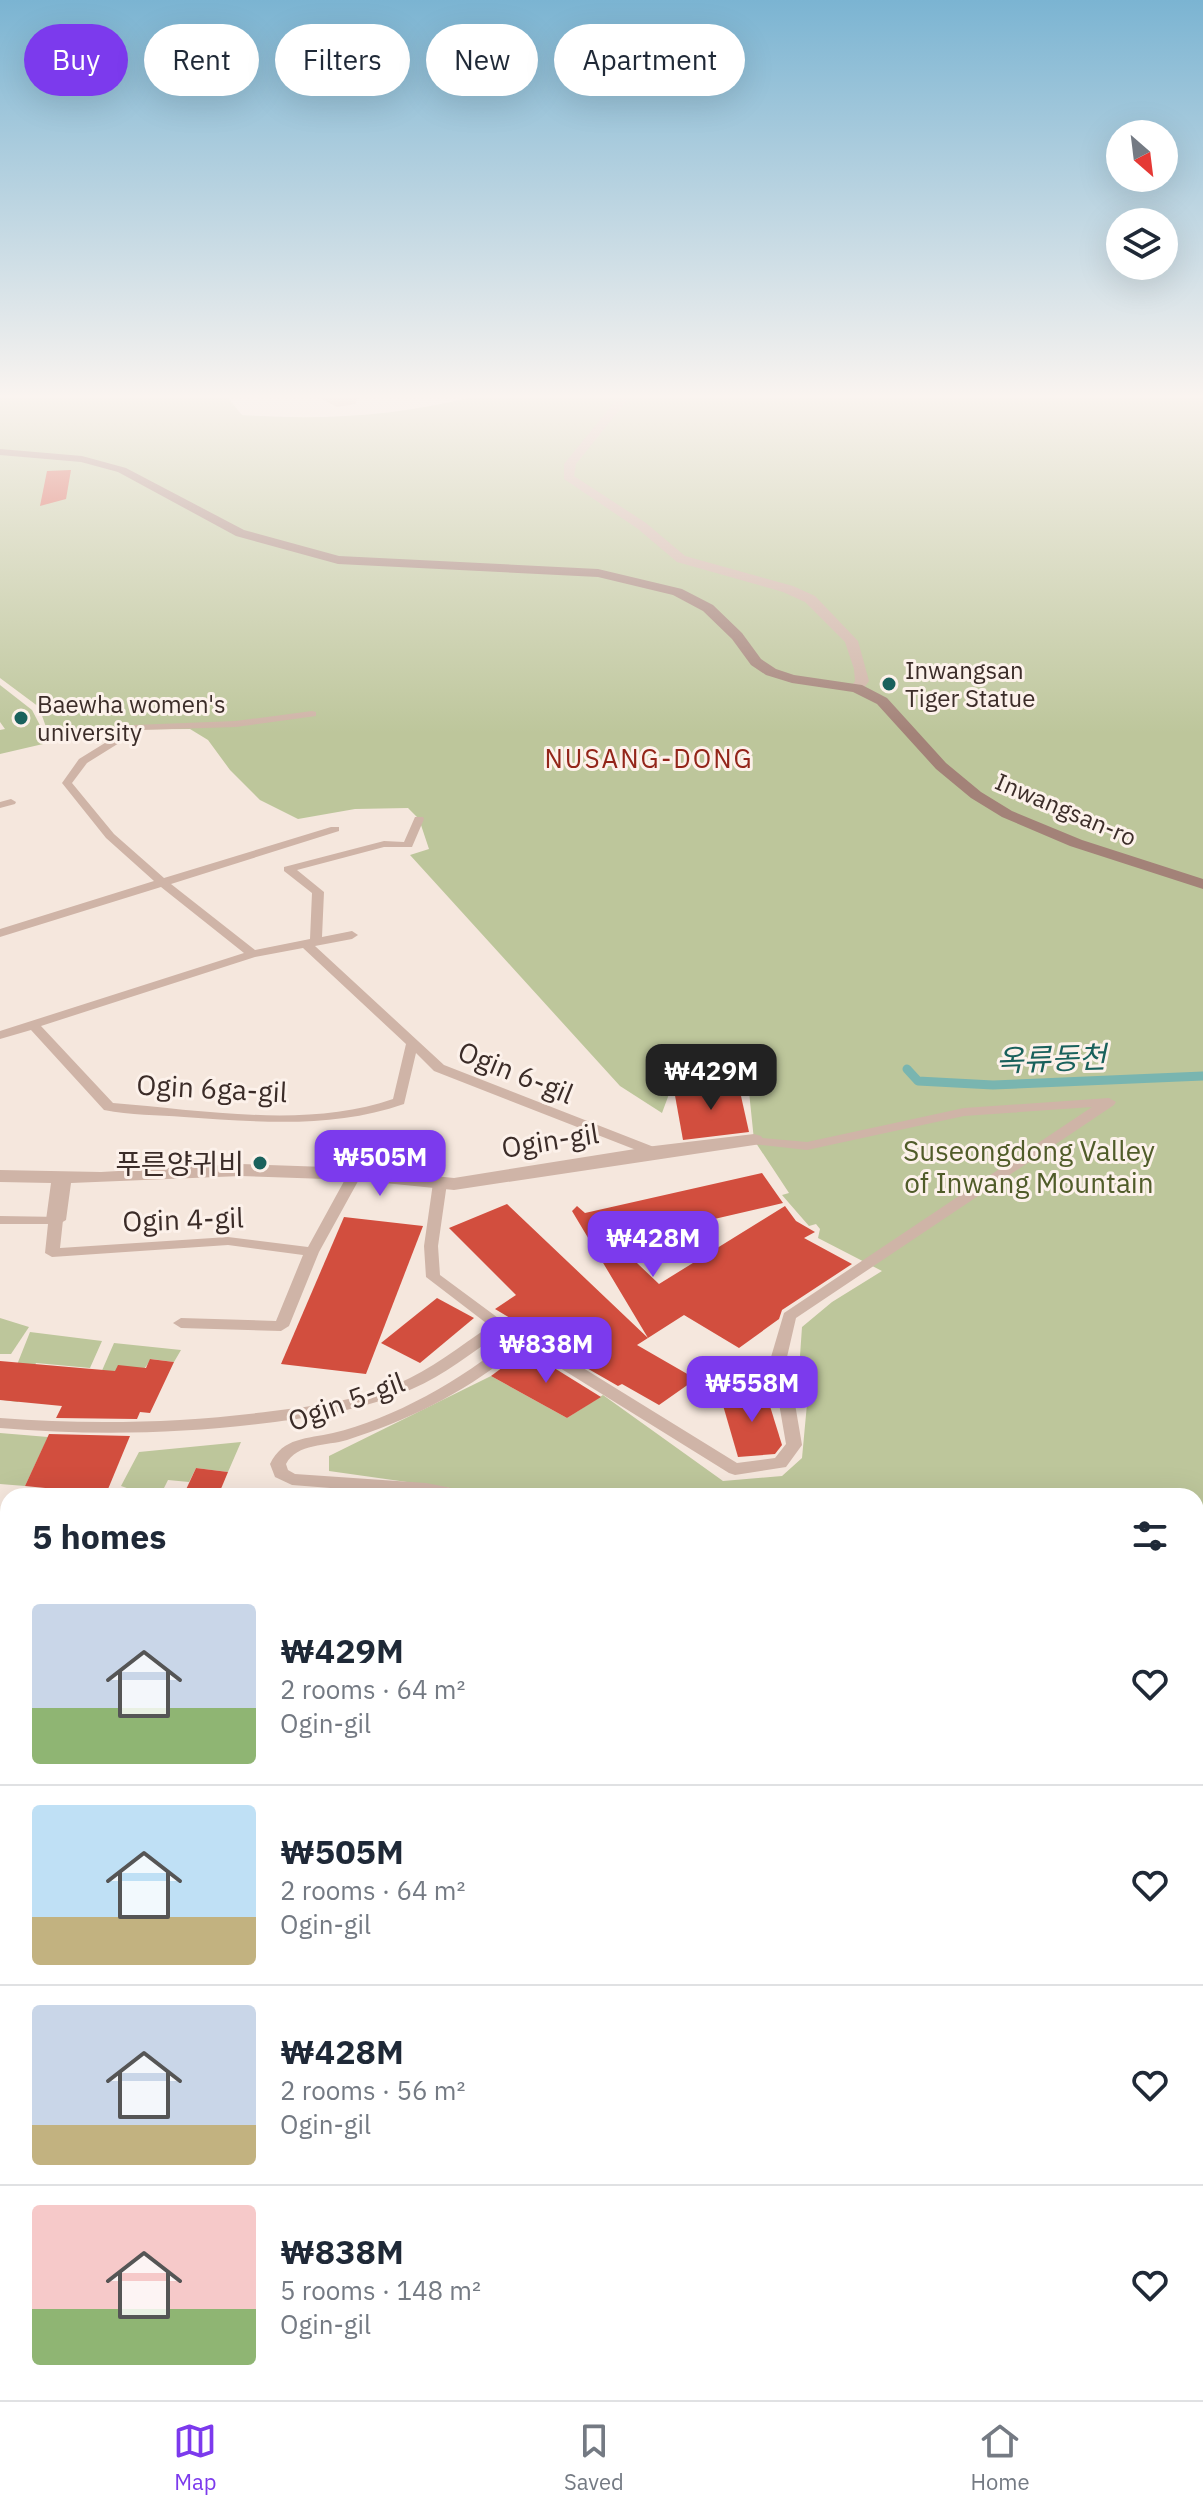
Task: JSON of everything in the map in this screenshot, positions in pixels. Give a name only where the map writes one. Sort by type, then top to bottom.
[{"type":"street","name":"Inwangsan-ro","points":[[197,510],[240,533],[322,556],[382,563],[598,573],[677,592],[708,608],[737,636],[756,662],[771,672],[803,681],[857,688],[882,701],[941,766],[976,795],[1007,814],[1076,843],[1203,884]]},
{"type":"street","points":[[616,510],[642,526],[681,559],[788,589],[810,599],[851,641],[861,669],[862,681],[857,688]]},
{"type":"street","name":"Ogin-gil","points":[[0,1176],[62,1178],[241,1170],[355,1174],[454,1184],[654,1152],[754,1140]]},
{"type":"street","name":"Ogin 4-gil","points":[[56,1220],[62,1178]]},
{"type":"lane","points":[[253,954],[163,883],[110,836],[67,783],[83,761],[138,727],[236,724],[312,714]]},
{"type":"lane","points":[[288,869],[384,844],[408,845],[419,819]]},
{"type":"lane","points":[[0,933],[335,829]]},
{"type":"lane","points":[[262,851],[318,892],[312,944]]},
{"type":"lane","points":[[0,920],[32,923]]},
{"type":"lane","points":[[0,1035],[253,954],[352,935]]},
{"type":"lane","name":"Ogin 6-gil","points":[[312,944],[411,1045],[439,1068],[654,1152]]},
{"type":"lane","name":"Ogin 6ga-gil","points":[[33,1025],[109,1107],[284,1118],[380,1111],[399,1101],[411,1045]]},
{"type":"lane","points":[[440,1183],[431,1246],[433,1277],[519,1340],[557,1359],[735,1469],[780,1463],[794,1445],[779,1357],[789,1316],[1109,1102],[964,1112],[807,1146],[754,1140]]},
{"type":"lane","points":[[181,1323],[281,1326],[312,1252],[355,1174]]},
{"type":"lane","points":[[0,1220],[56,1220]]},
{"type":"lane","name":"Ogin 4-gil","points":[[56,1220],[52,1253],[228,1241],[312,1252]]},
{"type":"lane","points":[[0,1423],[54,1428],[182,1428],[314,1411],[350,1404],[406,1385],[499,1327]]},
{"type":"lane","name":"Ogin 5-gil","points":[[413,1488],[292,1479],[281,1473],[278,1464],[289,1449],[364,1428],[461,1383],[495,1362],[519,1340]]},
{"type":"green space","name":"Suseongdong Valley of Inwang Mountain","points":[[0,510],[1203,510],[1203,1488],[449,1488],[329,1471],[329,1456],[491,1376],[567,1418],[603,1395],[723,1481],[782,1476],[802,1458],[807,1404],[800,1356],[802,1327],[832,1302],[882,1271],[818,1238],[820,1229],[816,1224],[809,1226],[782,1195],[789,1193],[754,1140],[748,1082],[672,1086],[662,1113],[620,1086],[410,855],[429,849],[419,819],[408,808],[355,809],[298,819],[260,800],[230,770],[208,740],[190,729],[47,730],[39,707],[0,678]]},
{"type":"green space","name":"Baewha women's university","points":[[0,685],[32,710],[44,733],[99,731],[0,754],[0,730],[5,729],[0,722]]},
{"type":"green space","points":[[0,1318],[29,1327],[11,1354],[0,1354]]},
{"type":"green space","points":[[30,1332],[102,1341],[90,1368],[36,1363],[18,1402],[3,1400]]},
{"type":"green space","points":[[114,1343],[181,1350],[174,1362],[151,1359],[123,1387],[87,1405]]},
{"type":"green space","points":[[0,1433],[48,1437],[25,1486],[0,1484]]},
{"type":"green space","points":[[241,1442],[228,1472],[196,1468],[189,1482],[168,1480],[164,1488],[121,1486],[139,1452]]},
{"type":"building","points":[[739,1087],[749,1132],[683,1140],[674,1090]]},
{"type":"building","points":[[762,1173],[783,1203],[615,1242],[659,1284],[785,1206],[796,1221],[815,1232],[804,1238],[852,1264],[782,1310],[779,1319],[739,1348],[684,1315],[648,1338],[572,1211],[577,1206],[585,1213]]},
{"type":"building","points":[[507,1204],[648,1338],[637,1345],[696,1379],[659,1405],[622,1384],[618,1386],[538,1340],[542,1337],[495,1309],[516,1295],[449,1228]]},
{"type":"building","points":[[344,1217],[423,1226],[366,1374],[281,1364]]},
{"type":"building","points":[[437,1298],[474,1318],[420,1363],[381,1343]]},
{"type":"building","points":[[523,1352],[601,1397],[567,1418],[491,1376]]},
{"type":"building","points":[[150,1359],[174,1362],[150,1413],[140,1412],[137,1419],[56,1418],[62,1406],[0,1400],[0,1361],[115,1371],[118,1365],[146,1368]]},
{"type":"building","points":[[765,1390],[782,1445],[775,1454],[738,1457],[720,1395]]},
{"type":"building","points":[[49,1434],[130,1436],[108,1488],[25,1486]]},
{"type":"building","points":[[196,1468],[228,1472],[221,1488],[187,1488]]},
{"type":"waterway","name":"옥류동천","points":[[907,1069],[918,1081],[993,1085],[1203,1076]]},
{"type":"place","name":"Inwangsan Tiger Statue","points":[[889,684]]},
{"type":"place","name":"Baewha women's university","points":[[21,718]]},
{"type":"place","name":"푸른양귀비","points":[[260,1163]]},
{"type":"district","name":"NUSANG-DONG","points":[[649,758]]}]
